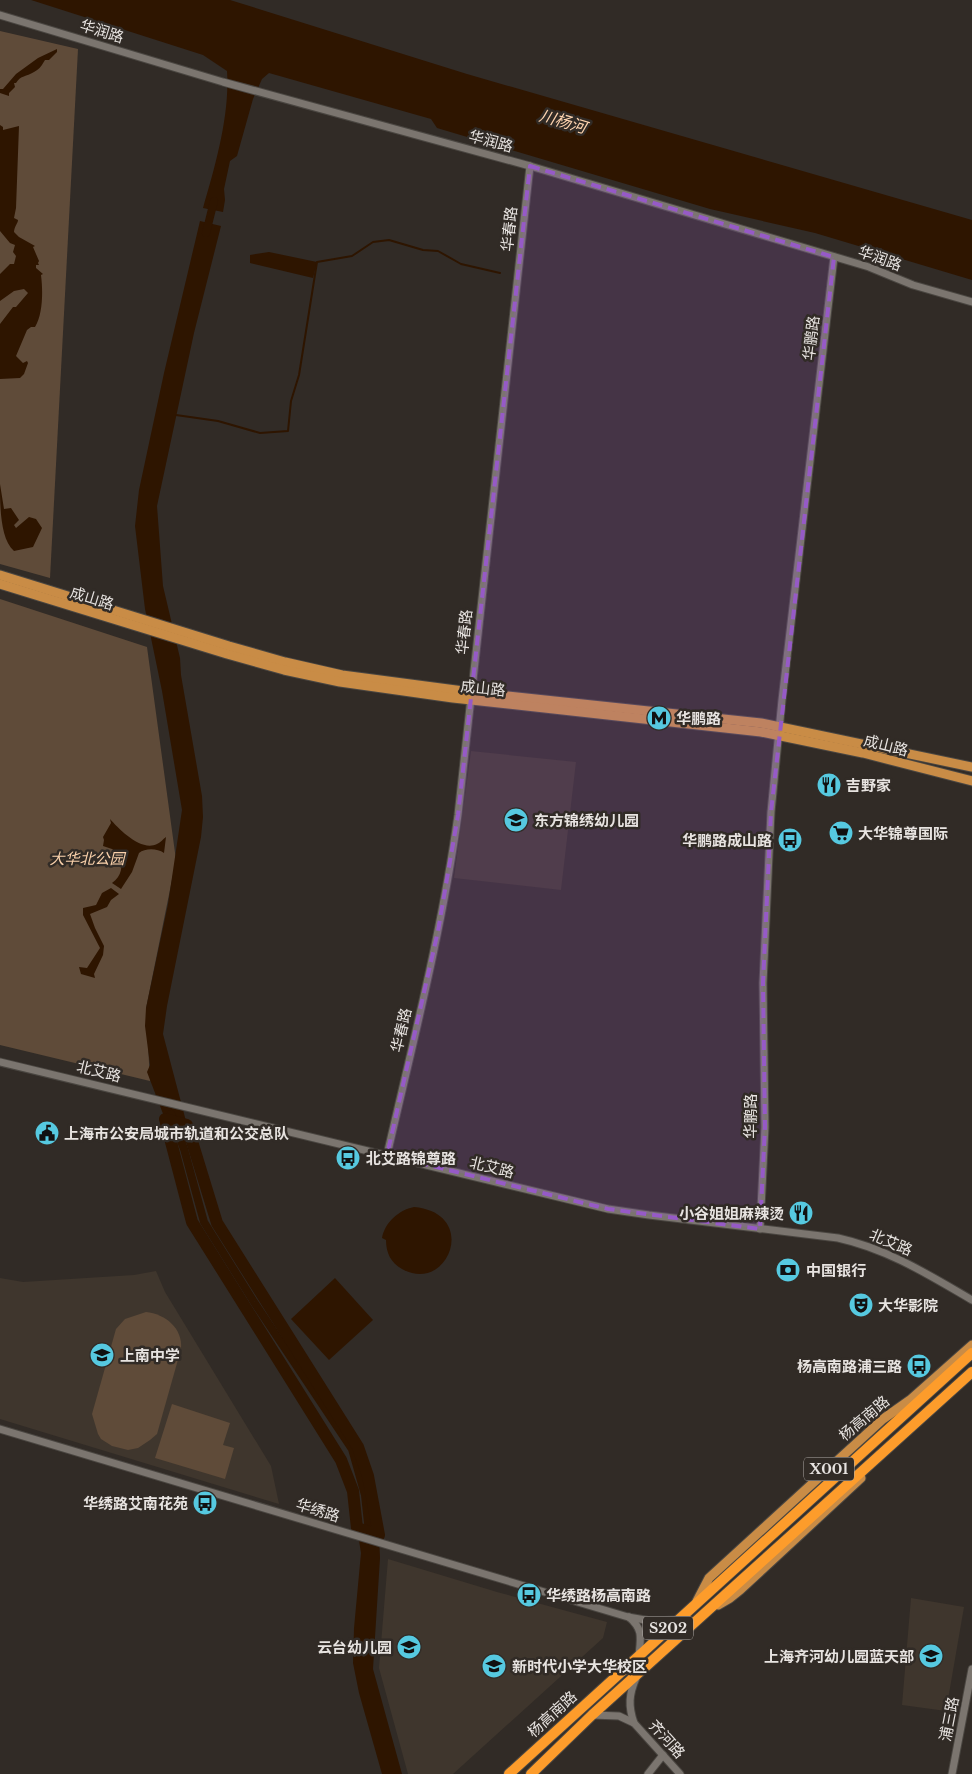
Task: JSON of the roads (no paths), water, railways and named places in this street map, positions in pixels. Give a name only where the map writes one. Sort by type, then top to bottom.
[{"type":"highway","name":"杨高南路","points":[[509,1774],[972,1353]]},
{"type":"highway","name":"杨高南路","points":[[531,1774],[592,1715],[706,1611],[972,1372]]},
{"type":"main road","name":"成山路","points":[[0,575],[144,624],[180,639],[284,670],[340,682],[397,691],[471,696]]},
{"type":"main road","name":"成山路","points":[[0,584],[144,624],[178,630],[285,662],[342,675],[471,696],[665,721],[779,731],[972,767]]},
{"type":"main road","name":"成山路","points":[[779,731],[972,781]]},
{"type":"main road","name":"杨高南路","points":[[697,1602],[709,1578],[884,1418],[910,1400],[972,1345]]},
{"type":"main road","name":"杨高南路","points":[[706,1611],[730,1598],[740,1590],[972,1377]]},
{"type":"main road","name":"杨高南路","points":[[502,1774],[517,1766]]},
{"type":"street","name":"华润路","points":[[0,15],[223,82],[530,166],[869,267],[913,285],[972,302]]},
{"type":"street","name":"华春路","points":[[387,1155],[450,873],[530,166]]},
{"type":"street","name":"华鹏路","points":[[760,1229],[764,1128],[763,974],[771,812],[834,257]]},
{"type":"street","name":"北艾路","points":[[0,1062],[608,1209],[838,1238],[869,1246],[904,1261],[972,1300]]},
{"type":"street","name":"华绣路","points":[[0,1429],[628,1617],[651,1621],[677,1620]]},
{"type":"street","points":[[628,1617],[639,1628],[641,1636],[639,1655]]},
{"type":"street","name":"浦三路","points":[[952,1774],[972,1669]]},
{"type":"street","name":"齐河路","points":[[634,1723],[629,1698],[638,1673]]},
{"type":"street","name":"齐河路","points":[[592,1715],[619,1716],[634,1723],[680,1774]]},
{"type":"street","points":[[648,1774],[663,1755]]},
{"type":"water","name":"川杨河","points":[[31,0],[230,0],[467,74],[972,220],[972,280],[815,233],[710,209],[437,128],[431,119],[269,73],[262,79],[253,99],[237,156],[230,161],[224,189],[223,212],[203,208],[217,158],[224,123],[227,71],[203,55]]},
{"type":"water","points":[[57,49],[57,52],[49,60],[45,60],[38,70],[14,83],[15,87],[9,93],[9,96],[0,93],[0,89],[3,89],[16,74],[38,58]]},
{"type":"water","points":[[0,125],[3,127],[3,130],[19,126],[14,218],[18,220],[14,232],[35,246],[33,247],[39,261],[39,265],[36,265],[36,268],[43,274],[41,275],[42,302],[40,316],[35,327],[27,330],[16,356],[23,363],[27,361],[28,363],[24,374],[20,378],[0,379],[0,324],[13,307],[16,307],[28,293],[24,289],[14,291],[0,301],[0,274],[10,264],[14,264],[16,256],[13,252],[15,245],[10,243],[0,231]]},
{"type":"water","points":[[200,221],[221,226],[194,333],[157,506],[163,586],[180,658],[181,675],[202,796],[203,817],[201,837],[163,1034],[187,1125],[165,1119],[147,1072],[150,1065],[145,1026],[146,1008],[168,904],[182,810],[162,691],[145,609],[135,526],[139,490]]},
{"type":"water","points":[[269,252],[317,262],[313,278],[250,263],[250,255]]},
{"type":"water","points":[[0,484],[4,509],[11,508],[19,520],[14,525],[16,528],[29,517],[36,519],[42,528],[33,547],[14,551],[9,546],[3,530]]},
{"type":"water","points":[[110,819],[131,838],[144,845],[151,846],[157,844],[166,837],[164,853],[151,849],[139,853],[132,872],[121,889],[112,883],[118,877],[121,870],[120,855],[112,849],[103,846],[103,837],[111,823]]},
{"type":"water","points":[[111,888],[119,894],[111,900],[107,907],[90,914],[104,946],[103,955],[94,974],[95,978],[81,974],[79,967],[87,968],[100,948],[83,915],[83,908],[96,905],[102,893]]},
{"type":"water","points":[[414,1207],[434,1212],[446,1223],[451,1236],[450,1250],[443,1262],[433,1271],[418,1274],[402,1269],[392,1261],[388,1253],[386,1240],[382,1238],[386,1227],[393,1218],[403,1211]]},
{"type":"water","points":[[335,1278],[373,1320],[329,1360],[291,1319]]},
{"type":"water","points":[[357,1528],[379,1535],[380,1558],[373,1669],[402,1774],[382,1774],[359,1693],[353,1663],[354,1628],[361,1553]]},
{"type":"waterway","points":[[206,233],[214,201]]},
{"type":"waterway","points":[[176,415],[218,421],[260,433],[288,431],[291,401],[299,375],[317,262],[352,256],[373,242],[389,240],[423,250],[438,251],[461,264],[500,273]]},
{"type":"waterway","points":[[171,1114],[184,1149],[204,1222],[254,1302],[352,1449],[365,1495],[370,1541]]},
{"type":"waterway","points":[[165,1119],[187,1125],[217,1223],[358,1447],[368,1476],[379,1535],[357,1528],[353,1491],[341,1460],[192,1222],[165,1119]]},
{"type":"place","name":"华鹏路","points":[[659,718]]},
{"type":"place","name":"吉野家","points":[[829,785]]},
{"type":"place","name":"东方锦绣幼儿园","points":[[516,820]]},
{"type":"place","name":"大华锦尊国际","points":[[841,833]]},
{"type":"place","name":"华鹏路成山路","points":[[790,840]]},
{"type":"place","name":"上海市公安局城市轨道和公交总队","points":[[47,1133]]},
{"type":"place","name":"北艾路锦尊路","points":[[348,1158]]},
{"type":"place","name":"小谷姐姐麻辣烫","points":[[801,1213]]},
{"type":"place","name":"中国银行","points":[[788,1270]]},
{"type":"place","name":"大华影院","points":[[861,1305]]},
{"type":"place","name":"上南中学","points":[[102,1355]]},
{"type":"place","name":"杨高南路浦三路","points":[[919,1366]]},
{"type":"place","name":"华绣路艾南花苑","points":[[205,1503]]},
{"type":"place","name":"华绣路杨高南路","points":[[529,1595]]},
{"type":"place","name":"云台幼儿园","points":[[409,1647]]},
{"type":"place","name":"上海齐河幼儿园蓝天部","points":[[931,1656]]},
{"type":"place","name":"新时代小学大华校区","points":[[494,1666]]},
{"type":"park label","name":"大华北公园","points":[[87,858]]}]
